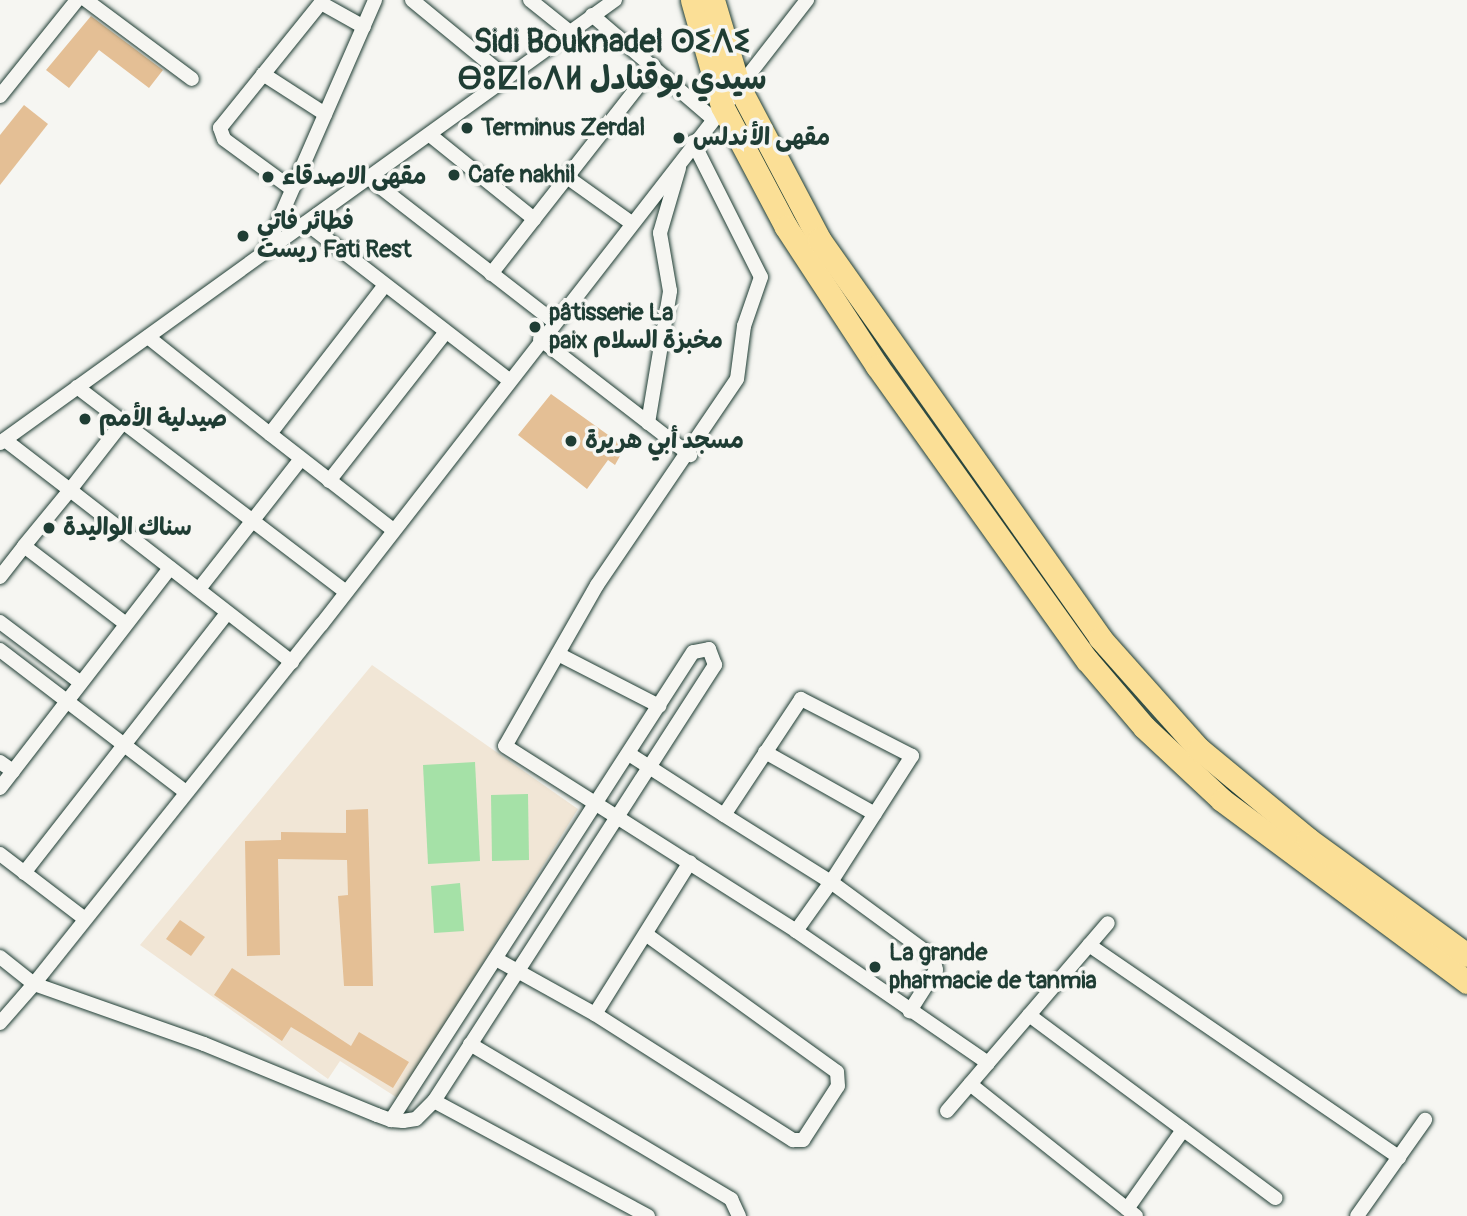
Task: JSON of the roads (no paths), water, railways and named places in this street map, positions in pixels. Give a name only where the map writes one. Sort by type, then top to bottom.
[{"type":"highway","points":[[692,0],[717,112],[825,288],[1087,660],[1144,727],[1222,800],[1467,982]]},
{"type":"highway","points":[[713,0],[739,87],[819,239],[1100,638],[1150,699],[1247,791],[1467,955]]},
{"type":"street","points":[[0,96],[77,0]]},
{"type":"street","points":[[86,0],[192,79]]},
{"type":"street","points":[[264,254],[376,0]]},
{"type":"street","points":[[412,0],[507,78]]},
{"type":"street","points":[[530,0],[570,32]]},
{"type":"street","points":[[292,662],[70,490],[2,442],[370,179],[614,0]]},
{"type":"street","points":[[0,1023],[292,662],[630,222],[680,163],[693,142],[807,0]]},
{"type":"street","points":[[292,189],[219,132],[321,3],[363,27]]},
{"type":"street","points":[[592,15],[654,66],[717,112]]},
{"type":"street","points":[[491,274],[654,66]]},
{"type":"street","points":[[263,74],[325,114]]},
{"type":"street","points":[[430,135],[534,219]]},
{"type":"street","points":[[693,142],[757,260],[761,282],[744,326],[733,391],[622,545],[505,746],[796,931],[988,1063]]},
{"type":"street","points":[[648,423],[670,291],[660,233],[680,163]]},
{"type":"street","points":[[567,177],[630,222]]},
{"type":"street","points":[[370,179],[553,321]]},
{"type":"street","points":[[306,223],[508,379]]},
{"type":"street","points":[[270,434],[385,285]]},
{"type":"street","points":[[329,481],[446,332]]},
{"type":"street","points":[[148,337],[392,529]]},
{"type":"street","points":[[540,339],[690,454]]},
{"type":"street","points":[[77,387],[346,592]]},
{"type":"street","points":[[0,576],[123,422]]},
{"type":"street","points":[[199,589],[301,459]]},
{"type":"street","points":[[24,546],[126,624]]},
{"type":"street","points":[[0,788],[170,568]]},
{"type":"street","points":[[24,873],[227,613]]},
{"type":"street","points":[[0,622],[81,683]]},
{"type":"street","points":[[0,957],[34,984],[204,1044],[391,1120],[416,1119],[433,1101],[470,1045],[715,665],[713,652],[695,649],[391,1120]]},
{"type":"street","points":[[0,650],[186,792]]},
{"type":"street","points":[[558,654],[659,706]]},
{"type":"street","points":[[724,815],[801,699],[908,750],[910,761],[831,883],[796,931]]},
{"type":"street","points":[[765,752],[875,814]]},
{"type":"street","points":[[629,754],[831,883],[936,961],[910,1011]]},
{"type":"street","points":[[0,762],[13,771]]},
{"type":"street","points":[[0,854],[85,919]]},
{"type":"street","points":[[595,1014],[690,862]]},
{"type":"street","points":[[947,1111],[1108,923]]},
{"type":"street","points":[[496,960],[595,1014],[793,1140],[803,1140],[839,1083],[833,1069],[646,934]]},
{"type":"street","points":[[1089,945],[1399,1157]]},
{"type":"street","points":[[1029,1015],[1275,1198]]},
{"type":"street","points":[[470,1045],[731,1199],[739,1216]]},
{"type":"street","points":[[970,1084],[1132,1212],[1183,1130]]},
{"type":"street","points":[[433,1101],[648,1216]]},
{"type":"street","points":[[1357,1216],[1425,1120]]},
{"type":"place","name":"Terminus Zerdal","points":[[467,128]]},
{"type":"place","name":"مقهى الأندلس","points":[[679,138]]},
{"type":"place","name":"Cafe nakhil","points":[[454,175]]},
{"type":"place","name":"مقهى الاصدقاء","points":[[268,177]]},
{"type":"place","name":"فطائر فاتي ريست Fati Rest","points":[[243,236]]},
{"type":"place","name":"pâtisserie La paix مخبزة السلام","points":[[535,327]]},
{"type":"place","name":"صيدلية الأمم","points":[[85,419]]},
{"type":"place","name":"مسجد أبي هريرة","points":[[571,441]]},
{"type":"place","name":"سناك الواليدة","points":[[49,528]]},
{"type":"place","name":"La grande pharmacie de tanmia","points":[[875,967]]},
{"type":"district","name":"Sidi Bouknadel ⵙⵉⴷⵉ ⴱⵓⵇⵏⴰⴷⵍ سيدي بوقنادل","points":[[612,62]]}]
